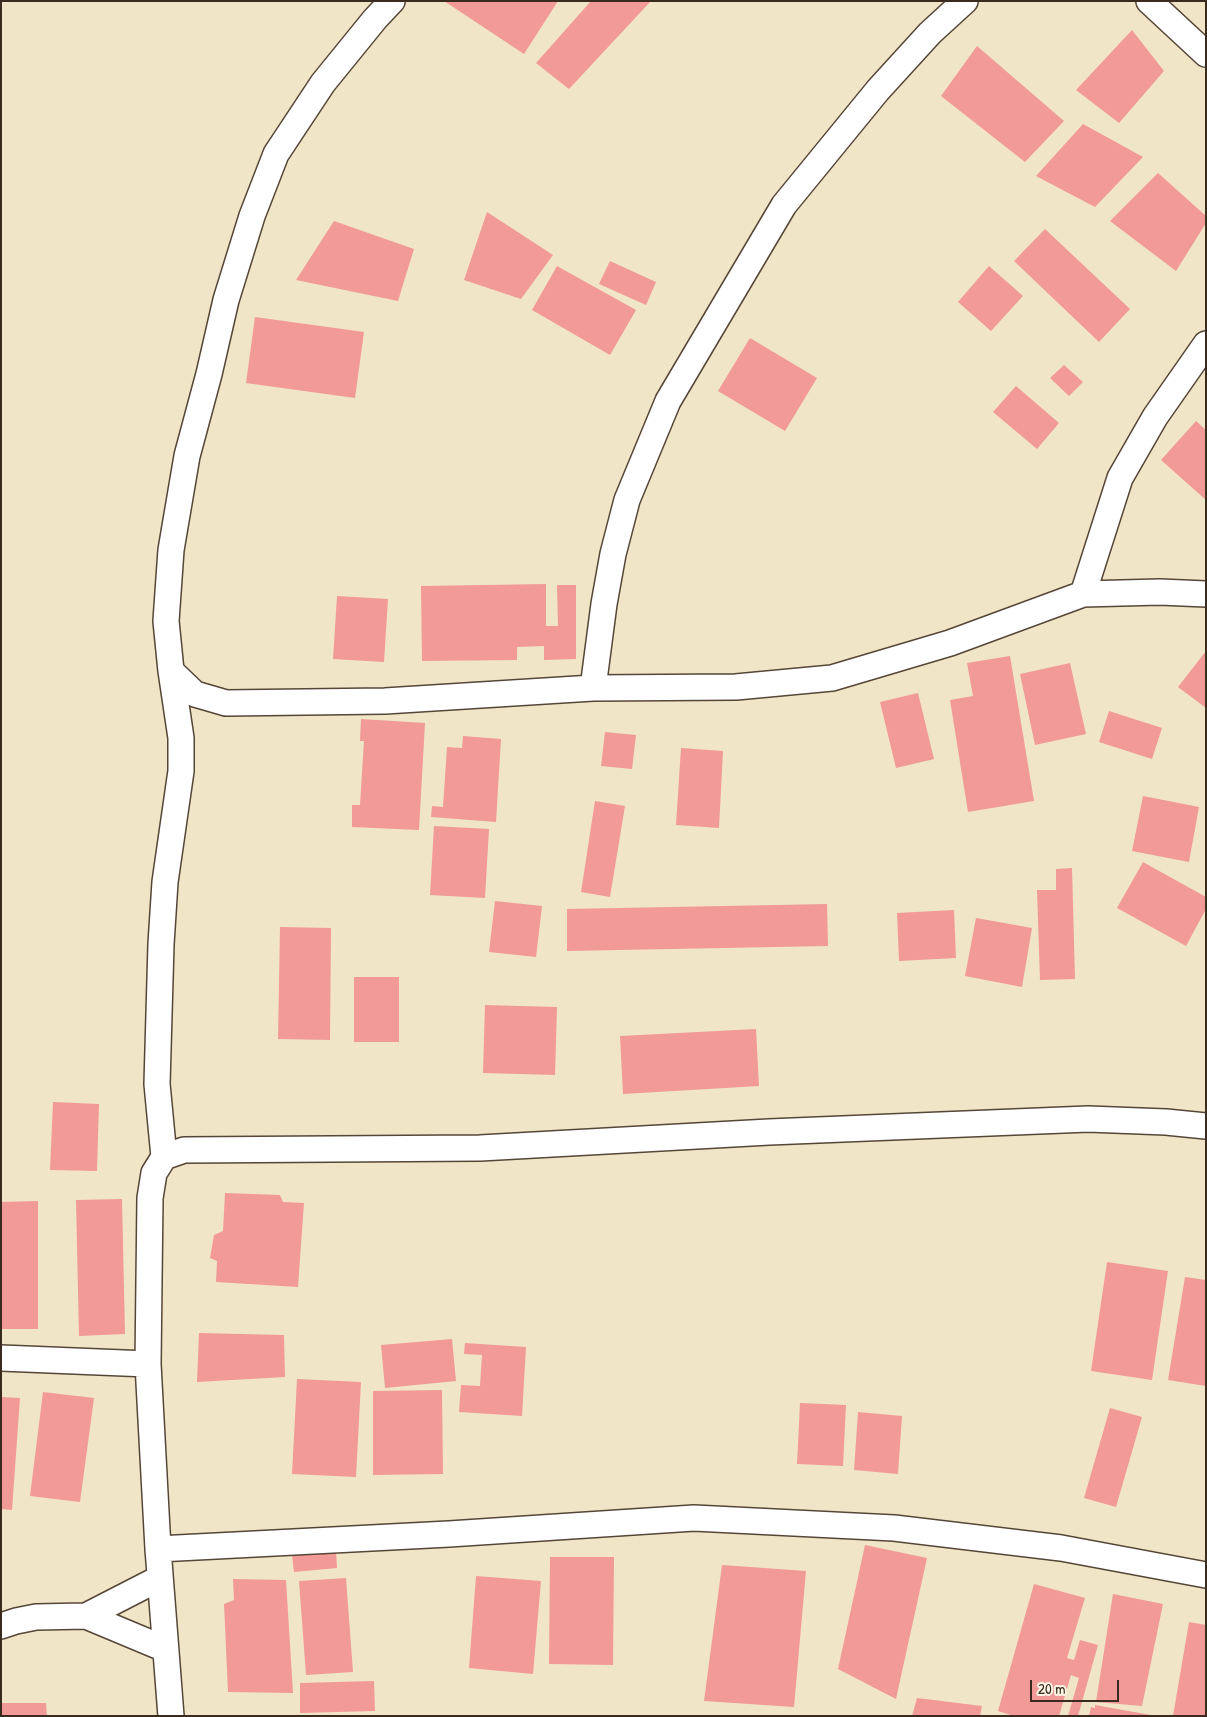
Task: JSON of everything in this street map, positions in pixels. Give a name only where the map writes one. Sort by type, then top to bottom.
[{"type":"street","points":[[171,1716],[158,1549],[148,1364],[150,1198],[154,1173],[164,1157],[157,1084],[160,944],[166,882],[181,772],[181,738],[166,621],[171,550],[187,456],[226,300],[252,216],[276,154],[323,83],[392,1]]},
{"type":"street","points":[[593,688],[604,604],[613,554],[625,509],[668,401],[784,205],[878,90],[930,33],[964,1]]},
{"type":"street","points":[[1150,1],[1206,54]]},
{"type":"street","points":[[1083,594],[1120,478],[1155,417],[1206,344]]},
{"type":"street","points":[[171,671],[195,694],[226,703],[385,701],[593,688],[736,687],[832,678],[950,643],[1083,594],[1160,592],[1206,594]]},
{"type":"street","points":[[164,1157],[184,1150],[480,1148],[769,1132],[1088,1119],[1166,1122],[1206,1126]]},
{"type":"street","points":[[1,1358],[148,1364]]},
{"type":"street","points":[[158,1549],[694,1518],[894,1528],[1061,1548],[1206,1575]]},
{"type":"street","points":[[86,1616],[160,1578]]},
{"type":"street","points":[[1,1626],[16,1620],[36,1617],[86,1616],[166,1649]]},
{"type":"building","points":[[444,1],[558,1],[524,54]]},
{"type":"building","points":[[591,1],[651,1],[569,89],[536,63]]},
{"type":"building","points":[[1132,30],[1164,71],[1119,123],[1076,90]]},
{"type":"building","points":[[977,46],[1064,121],[1025,162],[941,96]]},
{"type":"building","points":[[1083,124],[1143,157],[1095,207],[1036,176]]},
{"type":"building","points":[[1158,173],[1206,216],[1206,223],[1176,271],[1110,221]]},
{"type":"building","points":[[487,212],[553,255],[521,299],[464,280]]},
{"type":"building","points":[[334,221],[414,249],[398,301],[296,280]]},
{"type":"building","points":[[1045,229],[1130,309],[1099,342],[1014,261]]},
{"type":"building","points":[[610,261],[656,282],[646,305],[599,284]]},
{"type":"building","points":[[557,266],[636,310],[610,355],[532,310]]},
{"type":"building","points":[[989,266],[1023,296],[991,331],[958,302]]},
{"type":"building","points":[[255,317],[364,332],[355,398],[246,383]]},
{"type":"building","points":[[750,338],[817,378],[785,431],[718,391]]},
{"type":"building","points":[[1064,365],[1083,382],[1069,396],[1050,378]]},
{"type":"building","points":[[1016,386],[1059,423],[1037,449],[993,412]]},
{"type":"building","points":[[1196,421],[1206,430],[1206,500],[1161,460]]},
{"type":"building","points":[[546,584],[546,626],[558,626],[557,585],[576,585],[576,659],[544,660],[544,646],[517,647],[517,660],[422,661],[421,586]]},
{"type":"building","points":[[337,596],[388,599],[384,662],[333,659]]},
{"type":"building","points":[[1206,651],[1206,708],[1178,687]]},
{"type":"building","points":[[1010,656],[1034,801],[968,812],[950,700],[973,696],[967,663]]},
{"type":"building","points":[[1070,663],[1086,734],[1035,745],[1020,674]]},
{"type":"building","points":[[918,693],[934,759],[896,768],[880,702]]},
{"type":"building","points":[[1109,711],[1162,728],[1152,759],[1099,742]]},
{"type":"building","points":[[361,719],[425,723],[419,830],[352,827],[352,805],[360,805],[364,741],[360,741]]},
{"type":"building","points":[[605,732],[636,735],[632,769],[601,766]]},
{"type":"building","points":[[463,736],[501,739],[496,822],[431,817],[432,806],[443,807],[447,747],[462,748]]},
{"type":"building","points":[[681,748],[723,751],[719,828],[676,825]]},
{"type":"building","points":[[1143,796],[1199,807],[1189,862],[1132,851]]},
{"type":"building","points":[[595,801],[625,806],[610,897],[581,892]]},
{"type":"building","points":[[434,826],[489,829],[485,898],[430,895]]},
{"type":"building","points":[[1143,862],[1206,897],[1206,909],[1186,946],[1117,908]]},
{"type":"building","points":[[1072,868],[1075,979],[1040,980],[1037,890],[1056,890],[1056,869]]},
{"type":"building","points":[[495,901],[542,906],[536,957],[489,952]]},
{"type":"building","points":[[827,904],[828,946],[567,951],[567,909]]},
{"type":"building","points":[[954,910],[956,958],[899,961],[897,913]]},
{"type":"building","points":[[976,918],[1032,928],[1022,987],[965,976]]},
{"type":"building","points":[[280,927],[331,928],[330,1040],[278,1039]]},
{"type":"building","points":[[354,977],[399,977],[399,1042],[354,1042]]},
{"type":"building","points":[[485,1005],[557,1007],[555,1075],[483,1073]]},
{"type":"building","points":[[756,1029],[759,1086],[623,1094],[620,1036]]},
{"type":"building","points":[[53,1102],[99,1104],[97,1171],[50,1170]]},
{"type":"building","points":[[225,1193],[280,1195],[283,1202],[304,1203],[298,1287],[216,1282],[217,1261],[210,1258],[214,1235],[223,1231]]},
{"type":"building","points":[[122,1199],[125,1334],[79,1336],[76,1200]]},
{"type":"building","points":[[38,1201],[38,1329],[1,1329],[1,1202]]},
{"type":"building","points":[[1107,1262],[1168,1271],[1152,1380],[1091,1371]]},
{"type":"building","points":[[1185,1277],[1206,1280],[1206,1386],[1168,1380]]},
{"type":"building","points":[[199,1333],[284,1335],[285,1377],[197,1382]]},
{"type":"building","points":[[452,1339],[456,1381],[385,1388],[381,1345]]},
{"type":"building","points":[[465,1343],[526,1347],[522,1416],[459,1412],[461,1385],[480,1386],[482,1355],[464,1354]]},
{"type":"building","points":[[297,1379],[361,1382],[356,1477],[292,1474]]},
{"type":"building","points":[[442,1390],[443,1474],[373,1475],[373,1391]]},
{"type":"building","points":[[43,1392],[94,1398],[80,1502],[30,1496]]},
{"type":"building","points":[[1,1397],[20,1398],[12,1510],[1,1509]]},
{"type":"building","points":[[800,1403],[846,1405],[843,1466],[797,1464]]},
{"type":"building","points":[[1110,1408],[1142,1417],[1116,1507],[1084,1498]]},
{"type":"building","points":[[858,1412],[902,1416],[898,1474],[854,1470]]},
{"type":"building","points":[[865,1545],[927,1558],[896,1699],[838,1669]]},
{"type":"building","points":[[336,1551],[337,1568],[294,1572],[292,1555]]},
{"type":"building","points":[[550,1557],[614,1557],[613,1665],[549,1664]]},
{"type":"building","points":[[722,1565],[806,1571],[794,1707],[704,1701]]},
{"type":"building","points":[[476,1576],[541,1581],[533,1674],[469,1668]]},
{"type":"building","points":[[346,1578],[353,1672],[306,1675],[299,1581]]},
{"type":"building","points":[[233,1579],[286,1580],[293,1693],[228,1692],[224,1604],[234,1600]]},
{"type":"building","points":[[1034,1584],[1085,1598],[1067,1658],[1074,1660],[1080,1640],[1098,1645],[1078,1716],[1068,1716],[1079,1678],[1071,1675],[1059,1716],[1014,1716],[998,1711]]},
{"type":"building","points":[[1113,1594],[1163,1604],[1142,1706],[1096,1702]]},
{"type":"building","points":[[1189,1622],[1206,1625],[1206,1716],[1173,1716]]},
{"type":"building","points":[[374,1681],[375,1711],[300,1713],[300,1683]]},
{"type":"building","points":[[917,1698],[982,1706],[980,1716],[912,1716]]},
{"type":"building","points":[[1,1703],[46,1703],[47,1716],[1,1716]]},
{"type":"building","points":[[1095,1705],[1151,1716],[1089,1716],[1091,1707],[1095,1708]]}]
